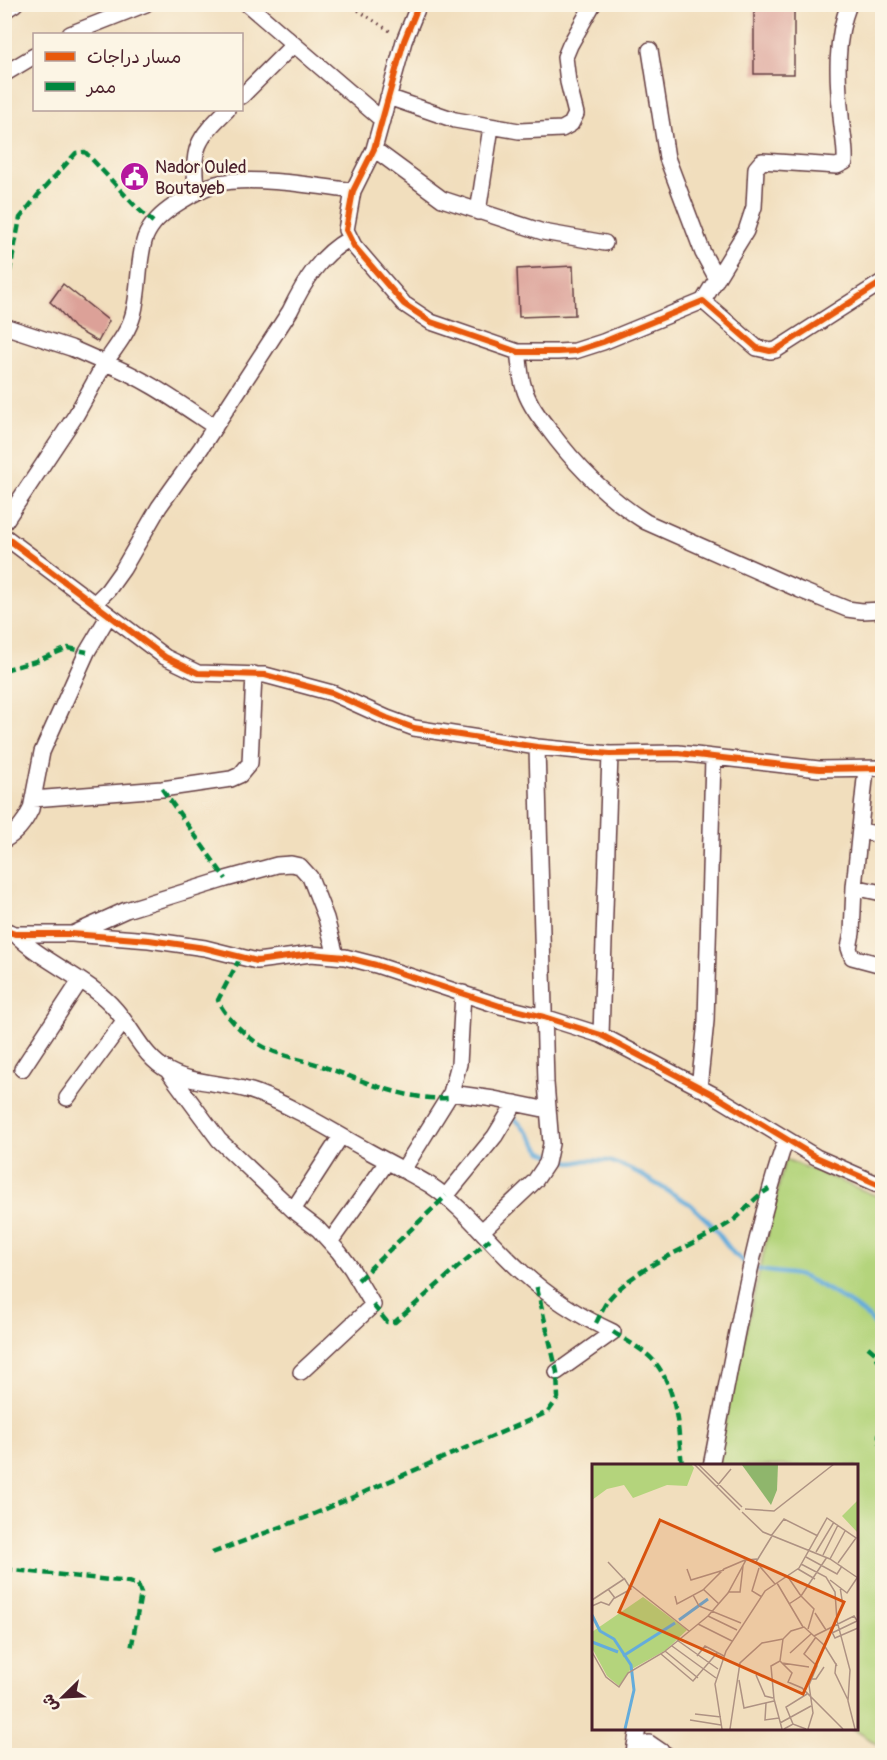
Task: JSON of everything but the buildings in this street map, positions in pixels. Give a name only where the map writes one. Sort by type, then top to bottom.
[{"type":"street","points":[[4,10],[15,4]]},
{"type":"street","points":[[73,33],[146,4]]},
{"type":"street","points":[[247,4],[266,10],[292,45],[381,119]]},
{"type":"street","points":[[419,4],[404,41],[374,150],[352,191],[346,230],[349,239],[404,304],[420,316],[518,352],[575,351],[603,342],[703,301],[746,231],[754,207],[756,168],[759,163],[762,161],[837,166],[845,162],[838,54],[840,32],[849,4]]},
{"type":"street","points":[[388,97],[454,120],[491,127],[519,131],[562,129],[571,124],[576,114],[565,57],[592,4]]},
{"type":"street","points":[[243,95],[292,45]]},
{"type":"street","points":[[650,50],[667,158],[703,253],[717,279]]},
{"type":"street","points":[[4,74],[33,57]]},
{"type":"street","points":[[197,191],[194,155],[196,148],[213,123],[226,111]]},
{"type":"street","points":[[478,212],[491,127]]},
{"type":"street","points":[[374,150],[442,199],[543,232],[605,243]]},
{"type":"street","points":[[4,523],[76,415],[105,363],[126,332],[133,315],[140,259],[153,222],[197,191],[215,184],[238,181],[352,191]]},
{"type":"street","points":[[94,604],[108,590],[123,569],[159,507],[215,427],[301,289],[322,259],[349,239]]},
{"type":"street","points":[[703,301],[757,348],[770,351],[776,350],[882,282]]},
{"type":"street","points":[[4,326],[71,348],[129,372],[215,427]]},
{"type":"street","points":[[518,352],[524,388],[538,416],[567,454],[604,492],[628,511],[646,522],[838,605],[862,612],[882,610]]},
{"type":"street","points":[[4,536],[165,657],[183,668],[198,673],[254,674],[291,681],[332,693],[414,728],[537,747],[610,754],[678,753],[819,769],[882,768]]},
{"type":"street","points":[[4,840],[22,825],[31,809],[42,752],[87,652],[109,615]]},
{"type":"street","points":[[33,799],[162,789],[231,779],[240,775],[250,764],[254,674]]},
{"type":"street","points":[[482,1231],[535,1181],[547,1163],[551,1144],[543,1017],[537,747]]},
{"type":"street","points":[[601,1035],[610,754]]},
{"type":"street","points":[[699,1088],[706,1021],[714,758]]},
{"type":"street","points":[[866,769],[849,948],[850,955],[882,965]]},
{"type":"street","points":[[860,831],[882,835]]},
{"type":"street","points":[[72,934],[126,910],[226,879],[277,865],[291,864],[300,866],[310,877],[326,918],[336,956]]},
{"type":"street","points":[[854,887],[882,893]]},
{"type":"street","points":[[10,932],[149,940],[205,948],[257,961],[311,954],[336,956],[376,965],[411,978],[601,1035],[699,1088],[816,1157],[882,1186]]},
{"type":"street","points":[[10,932],[28,947],[108,1001],[148,1053],[168,1071],[219,1140],[293,1210],[318,1229],[351,1268],[373,1305],[301,1372]]},
{"type":"street","points":[[22,1069],[80,981]]},
{"type":"street","points":[[403,1170],[451,1093],[459,1064],[463,993]]},
{"type":"street","points":[[67,1098],[124,1021]]},
{"type":"street","points":[[168,1071],[183,1077],[229,1084],[258,1093],[295,1110],[446,1196],[521,1272],[578,1312],[613,1332],[557,1372]]},
{"type":"street","points":[[451,1093],[548,1110]]},
{"type":"street","points":[[446,1196],[489,1144],[515,1103]]},
{"type":"street","points":[[293,1210],[341,1136]]},
{"type":"street","points":[[711,1464],[753,1256],[769,1189],[786,1139]]},
{"type":"street","points":[[330,1242],[387,1162]]},
{"type":"street","points":[[633,1754],[638,1730]]},
{"type":"street","points":[[633,1754],[641,1745],[649,1743],[668,1755]]},
{"type":"path","points":[[348,4],[404,41]]},
{"type":"green space","points":[[785,1159],[882,1198],[882,1747],[855,1730],[857,1730],[857,1464],[715,1464]]},
{"type":"waterway","points":[[512,1116],[528,1132],[542,1152],[574,1163],[587,1160],[609,1161],[633,1170],[690,1204],[712,1225],[734,1254],[747,1264]]},
{"type":"waterway","points":[[754,1268],[800,1276],[825,1288],[868,1317],[882,1341]]},
{"type":"marked path","points":[[4,286],[9,276],[20,218],[76,153],[85,152],[153,222]]},
{"type":"marked path","points":[[4,670],[39,660],[68,648],[87,652]]},
{"type":"marked path","points":[[162,789],[226,879]]},
{"type":"marked path","points":[[240,958],[218,1000],[230,1019],[257,1043],[276,1052],[398,1093],[448,1098]]},
{"type":"marked path","points":[[596,1323],[609,1299],[635,1276],[731,1222],[769,1189]]},
{"type":"marked path","points":[[358,1280],[446,1196]]},
{"type":"marked path","points":[[373,1305],[387,1322],[395,1322],[490,1239]]},
{"type":"marked path","points":[[212,1553],[305,1518],[548,1412],[558,1398],[557,1372],[536,1284]]},
{"type":"marked path","points":[[613,1332],[652,1359],[661,1370],[672,1396],[678,1424],[682,1464]]},
{"type":"marked path","points":[[868,1347],[875,1353],[882,1369]]},
{"type":"marked path","points":[[882,1389],[879,1437],[882,1457]]},
{"type":"marked path","points":[[4,1569],[129,1582],[138,1585],[141,1593],[131,1650]]},
{"type":"cycle path","points":[[419,4],[404,41],[374,149],[353,191],[346,230],[354,246],[404,304],[431,322],[518,352],[575,351],[603,342],[703,301],[757,348],[770,351],[776,350],[882,282]]},
{"type":"cycle path","points":[[4,536],[165,657],[198,673],[265,675],[332,693],[414,728],[537,747],[610,754],[678,753],[819,769],[882,768]]},
{"type":"cycle path","points":[[4,930],[15,934],[72,934],[149,940],[205,948],[257,961],[311,954],[345,957],[376,965],[500,1006],[601,1035],[714,1095],[816,1157],[882,1186]]},
{"type":"place","name":"Nador Ouled Boutayeb","points":[[134,177]]}]
